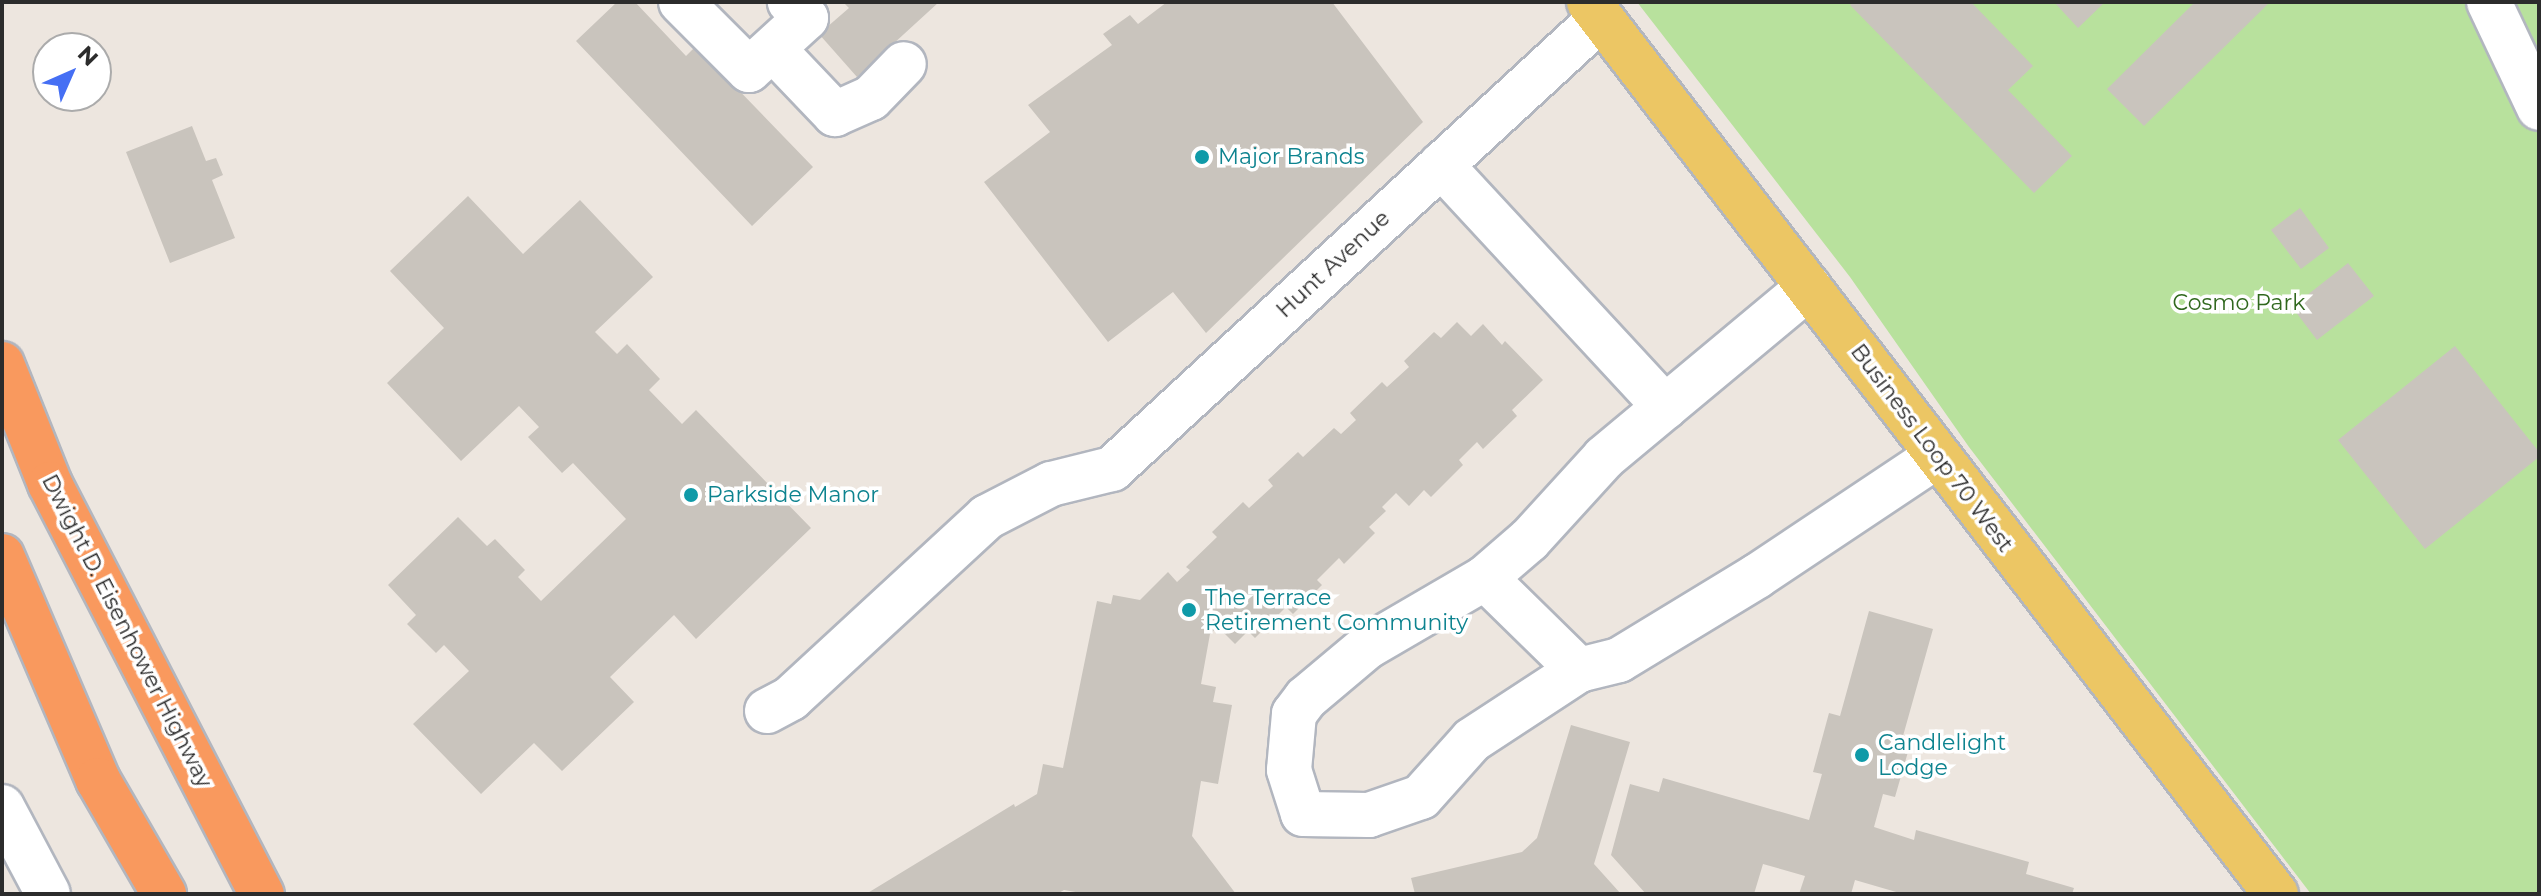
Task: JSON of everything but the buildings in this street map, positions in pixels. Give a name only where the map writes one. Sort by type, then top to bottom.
[{"type":"highway","name":"Dwight D. Eisenhower Highway","points":[[2,364],[50,484],[262,894]]},
{"type":"highway","points":[[2,556],[98,780],[164,894]]},
{"type":"main road","name":"Business Loop 70 West","points":[[1595,10],[2276,894]]},
{"type":"street","points":[[681,2],[749,70],[806,18],[790,2]]},
{"type":"street","points":[[2489,2],[2539,108]]},
{"type":"street","name":"Hunt Avenue","points":[[767,711],[791,698],[987,517],[1051,484],[1112,469],[1441,165],[1595,10]]},
{"type":"street","points":[[773,49],[835,114],[871,98],[904,64]]},
{"type":"street","points":[[1441,165],[1665,407]]},
{"type":"street","points":[[1809,287],[1604,458],[1529,540],[1485,578],[1368,646],[1306,698],[1294,714],[1289,770],[1303,814],[1369,815],[1421,797],[1472,740],[1579,670],[1619,660],[1757,576],[1937,456]]},
{"type":"street","points":[[1485,578],[1579,670]]},
{"type":"street","points":[[2,807],[48,894]]},
{"type":"green space","name":"Cosmo Park","points":[[1637,2],[2539,2],[2539,894],[2311,894],[1969,447],[1850,277]]},
{"type":"place","name":"Major Brands","points":[[1202,157]]},
{"type":"place","name":"Parkside Manor","points":[[691,495]]},
{"type":"place","name":"The Terrace Retirement Community","points":[[1189,610]]},
{"type":"place","name":"Candlelight Lodge","points":[[1862,755]]}]
